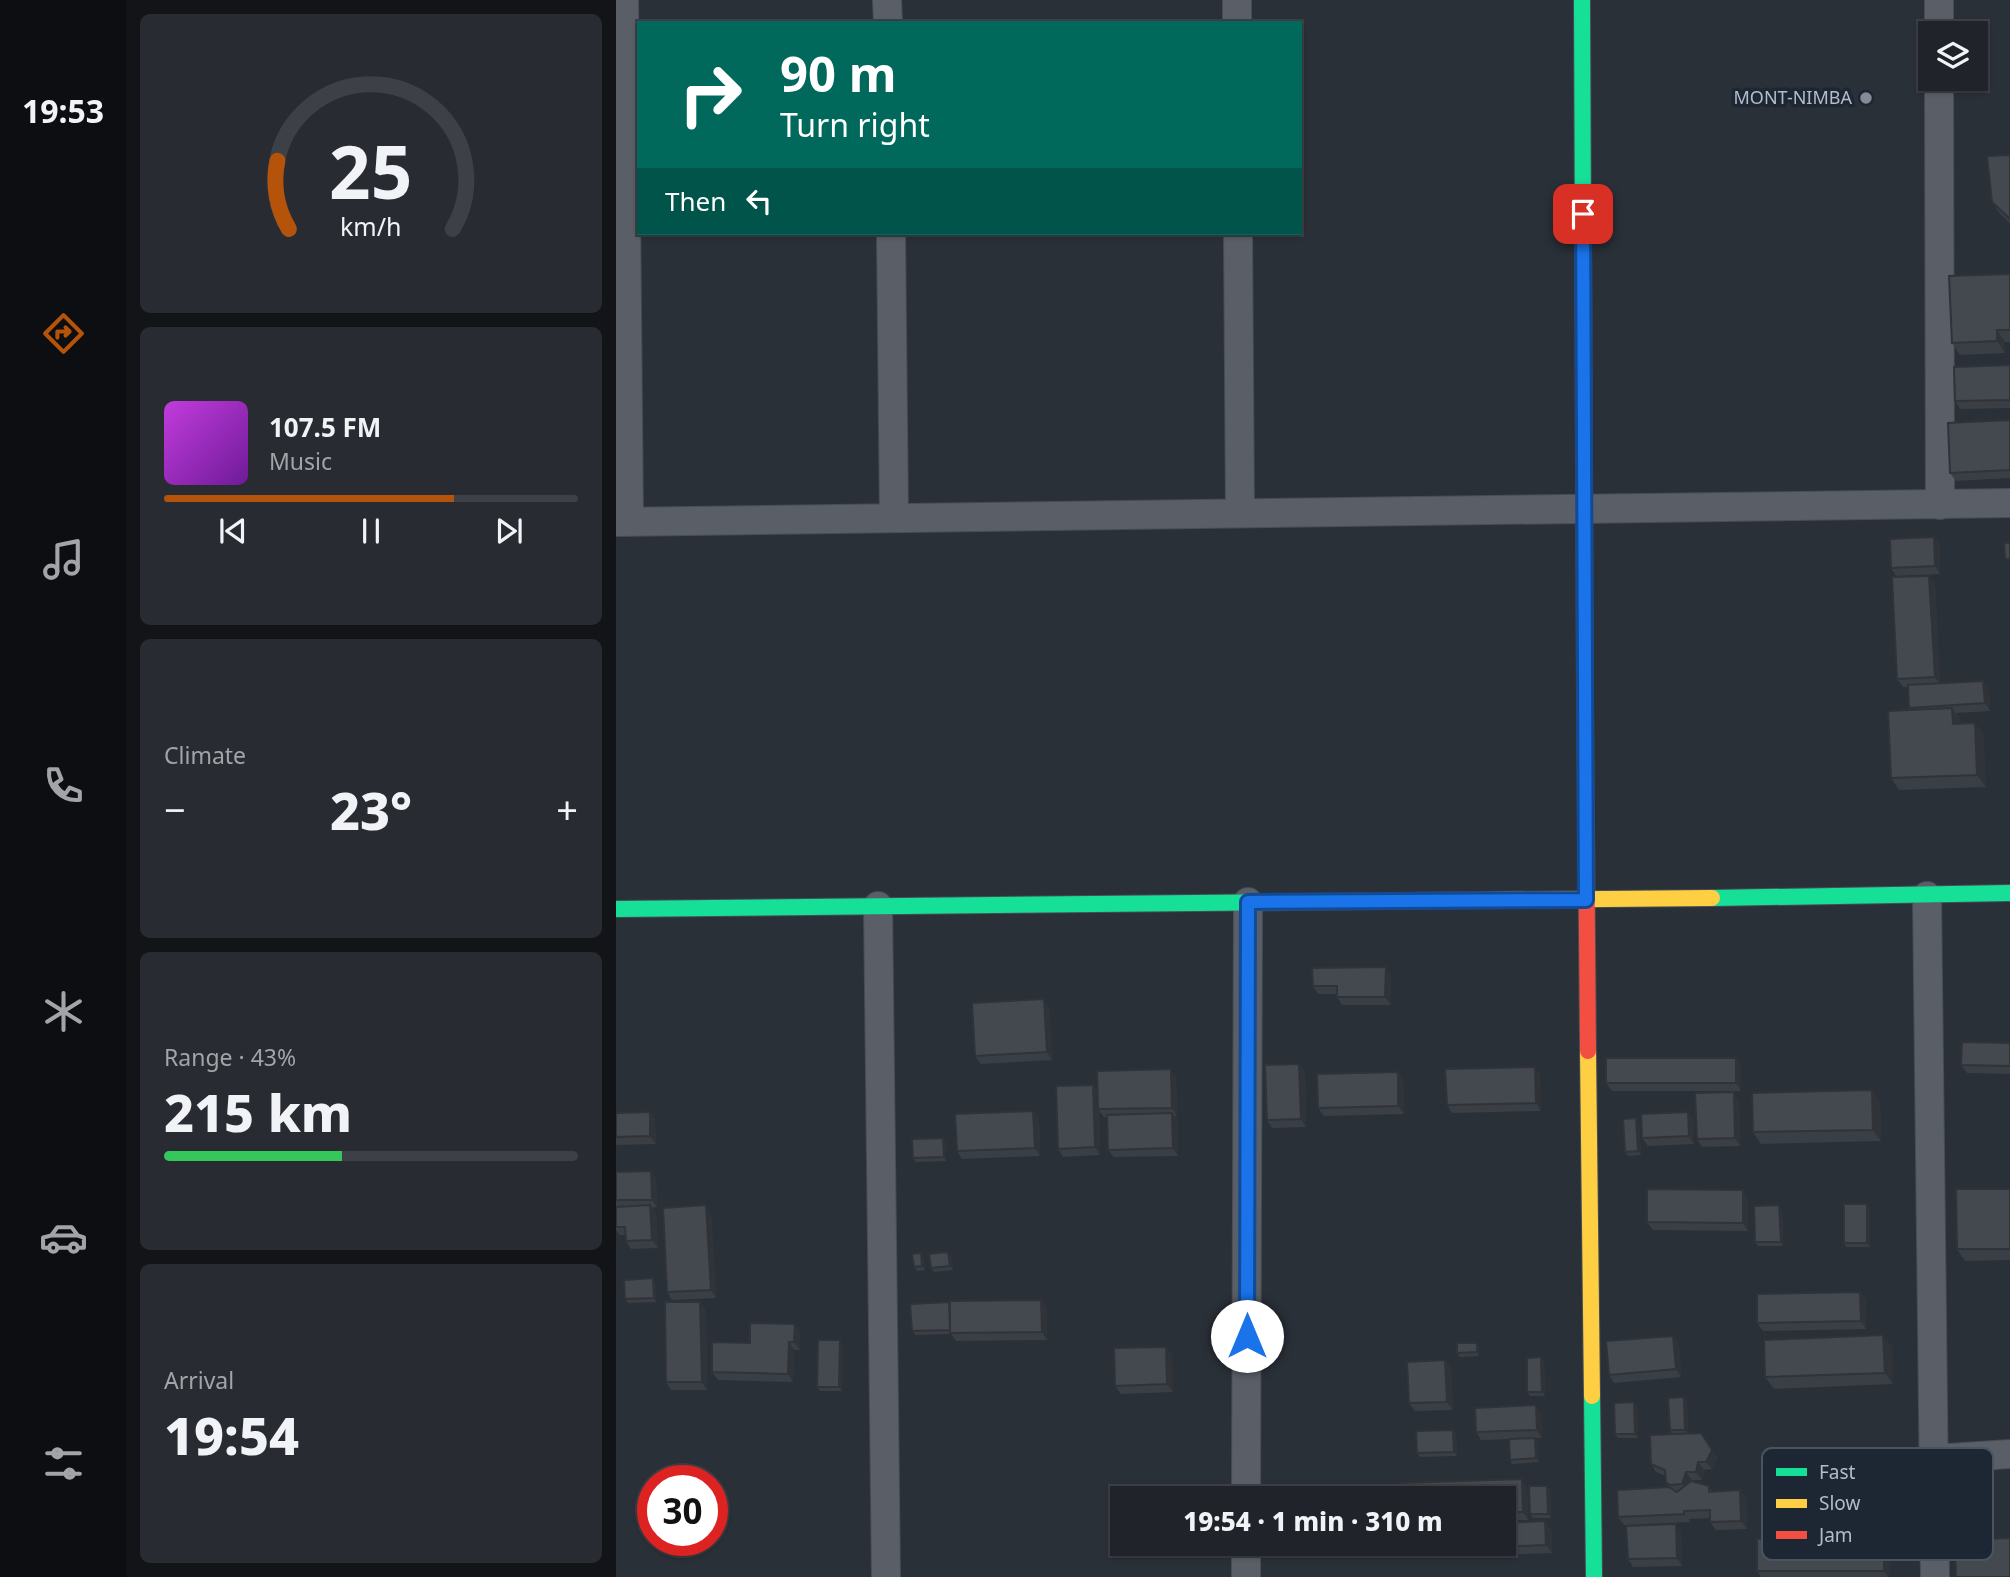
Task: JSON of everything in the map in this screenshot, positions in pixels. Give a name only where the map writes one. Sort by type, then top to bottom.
[{"type":"street","points":[[624,0],[622,522],[2010,503]]},
{"type":"street","points":[[887,0],[888,21]]},
{"type":"street","points":[[1237,0],[1237,21]]},
{"type":"street","points":[[1582,0],[1586,900],[1594,1577]]},
{"type":"street","points":[[1939,0],[1939,21]]},
{"type":"street","points":[[1939,91],[1941,505]]},
{"type":"street","points":[[891,235],[894,517]]},
{"type":"street","points":[[1238,235],[1240,512]]},
{"type":"street","points":[[616,909],[1586,900],[2010,893]]},
{"type":"street","points":[[1927,896],[1934,1448]]},
{"type":"street","points":[[1246,1486],[1248,902]]},
{"type":"street","points":[[878,906],[886,1577]]},
{"type":"street","points":[[1246,1556],[1246,1577]]},
{"type":"building","points":[[2010,155],[2010,219],[1992,202],[1987,156]]},
{"type":"building","points":[[2010,274],[2010,330],[1997,330],[1997,341],[1952,343],[1949,276]]},
{"type":"building","points":[[2010,365],[2010,400],[1955,401],[1954,367]]},
{"type":"building","points":[[2010,420],[2010,470],[1950,473],[1948,423]]},
{"type":"building","points":[[1934,537],[1935,566],[1891,568],[1890,539]]},
{"type":"building","points":[[2004,543],[2010,543],[2010,559],[2005,559]]},
{"type":"building","points":[[1929,576],[1935,677],[1897,679],[1892,577]]},
{"type":"building","points":[[1983,681],[1985,703],[1909,708],[1908,685]]},
{"type":"building","points":[[1952,708],[1953,724],[1975,723],[1977,775],[1891,778],[1888,711]]},
{"type":"building","points":[[1386,967],[1385,997],[1337,997],[1337,986],[1313,986],[1312,968]]},
{"type":"building","points":[[1044,999],[1047,1052],[975,1056],[972,1003]]},
{"type":"building","points":[[1962,1042],[2010,1043],[2010,1066],[1961,1065]]},
{"type":"building","points":[[1606,1058],[1736,1058],[1736,1083],[1606,1083]]},
{"type":"building","points":[[1299,1064],[1301,1119],[1267,1120],[1265,1065]]},
{"type":"building","points":[[1535,1067],[1536,1103],[1447,1105],[1445,1069]]},
{"type":"building","points":[[1171,1069],[1172,1108],[1098,1109],[1097,1071]]},
{"type":"building","points":[[1398,1072],[1398,1106],[1318,1108],[1317,1074]]},
{"type":"building","points":[[1093,1085],[1095,1147],[1058,1149],[1056,1086]]},
{"type":"building","points":[[1872,1090],[1873,1130],[1753,1132],[1752,1093]]},
{"type":"building","points":[[1734,1092],[1735,1138],[1697,1139],[1695,1093]]},
{"type":"building","points":[[1033,1111],[1035,1148],[957,1151],[955,1114]]},
{"type":"building","points":[[650,1112],[650,1136],[616,1137],[616,1113]]},
{"type":"building","points":[[1688,1112],[1689,1136],[1642,1138],[1641,1114]]},
{"type":"building","points":[[1172,1113],[1173,1148],[1108,1150],[1107,1115]]},
{"type":"building","points":[[1636,1118],[1638,1151],[1625,1152],[1623,1119]]},
{"type":"building","points":[[943,1138],[944,1157],[913,1158],[912,1139]]},
{"type":"building","points":[[651,1171],[652,1200],[616,1200],[616,1172]]},
{"type":"building","points":[[1647,1189],[1743,1190],[1743,1223],[1647,1222]]},
{"type":"building","points":[[1956,1189],[2010,1189],[2010,1249],[1957,1249]]},
{"type":"building","points":[[1844,1204],[1867,1204],[1867,1243],[1844,1243]]},
{"type":"building","points":[[650,1205],[652,1240],[626,1241],[625,1227],[616,1227],[616,1207]]},
{"type":"building","points":[[706,1205],[711,1290],[667,1292],[663,1208]]},
{"type":"building","points":[[1779,1205],[1781,1242],[1755,1242],[1754,1206]]},
{"type":"building","points":[[948,1252],[950,1266],[931,1268],[929,1254]]},
{"type":"building","points":[[921,1253],[922,1266],[914,1267],[912,1254]]},
{"type":"building","points":[[653,1278],[654,1298],[625,1299],[624,1280]]},
{"type":"building","points":[[1860,1292],[1861,1321],[1757,1323],[1757,1294]]},
{"type":"building","points":[[1041,1300],[1042,1332],[950,1333],[950,1301]]},
{"type":"building","points":[[665,1302],[700,1302],[702,1382],[666,1382]]},
{"type":"building","points":[[949,1302],[950,1330],[912,1331],[910,1304]]},
{"type":"building","points":[[750,1323],[795,1324],[794,1342],[789,1342],[788,1374],[712,1372],[712,1342],[750,1343]]},
{"type":"building","points":[[1883,1335],[1885,1373],[1765,1377],[1764,1340]]},
{"type":"building","points":[[1673,1336],[1676,1369],[1609,1375],[1606,1341]]},
{"type":"building","points":[[818,1340],[840,1340],[839,1387],[817,1387]]},
{"type":"building","points":[[1457,1343],[1477,1343],[1477,1352],[1457,1353]]},
{"type":"building","points":[[1166,1347],[1167,1384],[1115,1386],[1114,1348]]},
{"type":"building","points":[[1541,1357],[1542,1392],[1527,1392],[1527,1358]]},
{"type":"building","points":[[1445,1360],[1447,1402],[1409,1403],[1407,1362]]},
{"type":"building","points":[[1684,1397],[1685,1430],[1670,1430],[1668,1398]]},
{"type":"building","points":[[1634,1402],[1635,1434],[1615,1434],[1614,1403]]},
{"type":"building","points":[[1536,1405],[1537,1430],[1476,1432],[1475,1408]]},
{"type":"building","points":[[1453,1430],[1454,1452],[1417,1453],[1416,1431]]},
{"type":"building","points":[[1701,1433],[1712,1450],[1706,1462],[1698,1462],[1696,1472],[1686,1472],[1682,1484],[1670,1485],[1666,1482],[1665,1470],[1651,1464],[1650,1435]]},
{"type":"building","points":[[1535,1438],[1536,1458],[1510,1460],[1509,1439]]},
{"type":"building","points":[[1522,1479],[1523,1512],[1516,1512],[1516,1486],[1401,1486],[1401,1483]]},
{"type":"building","points":[[1691,1481],[1709,1486],[1709,1492],[1740,1490],[1741,1521],[1710,1522],[1710,1510],[1618,1517],[1617,1490],[1669,1487],[1677,1492]]},
{"type":"building","points":[[1529,1486],[1547,1486],[1548,1514],[1530,1514]]},
{"type":"building","points":[[1545,1521],[1546,1545],[1516,1546],[1516,1522]]},
{"type":"building","points":[[1676,1524],[1677,1558],[1628,1559],[1626,1526]]},
{"type":"building","points":[[2010,1538],[2010,1577],[1956,1577],[1956,1560],[1993,1560],[1993,1539]]},
{"type":"building","points":[[1757,1539],[1762,1539],[1762,1560],[1884,1560],[1884,1571],[1757,1571]]},
{"type":"traffic: fast","points":[[1582,0],[1585,705]]},
{"type":"traffic: fast","points":[[1712,898],[2010,893]]},
{"type":"traffic: fast","points":[[616,909],[1483,900]]},
{"type":"traffic: fast","points":[[1592,1396],[1594,1577]]},
{"type":"traffic: slow","points":[[1483,900],[1712,898]]},
{"type":"traffic: slow","points":[[1588,1051],[1592,1396]]},
{"type":"traffic: jam","points":[[1585,705],[1588,1051]]},
{"type":"place","name":"MONT-NIMBA","points":[[1866,98]]},
{"type":"route","points":[[1247,1336],[1248,902],[1586,900],[1583,214]]}]
